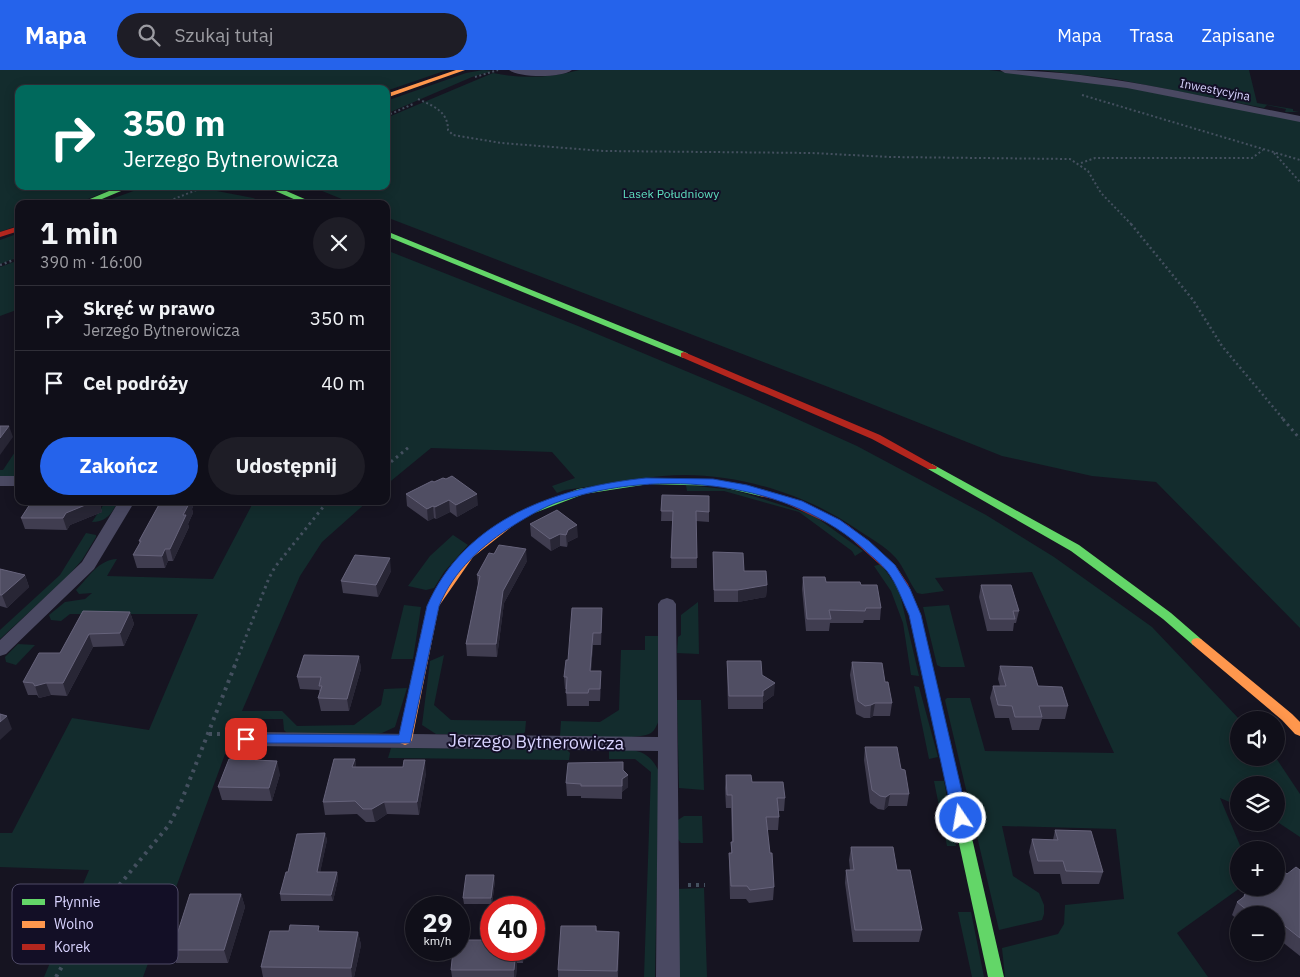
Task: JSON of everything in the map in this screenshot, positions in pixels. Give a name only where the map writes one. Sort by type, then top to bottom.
[{"type":"main road","points":[[390,95],[462,70]]},
{"type":"main road","points":[[92,200],[119,190]]},
{"type":"main road","points":[[278,190],[302,200]]},
{"type":"main road","points":[[0,235],[15,229]]},
{"type":"main road","points":[[390,234],[779,394],[876,437],[976,491],[1075,548],[1167,616],[1287,717],[1300,731]]},
{"type":"main road","points":[[405,740],[433,606],[440,590],[466,556],[486,537],[508,522],[555,499],[580,491],[609,485],[646,481],[713,482],[798,503],[836,522],[864,543],[891,568],[904,589],[915,615],[996,977]]},
{"type":"street","points":[[514,70],[537,74],[567,70]]},
{"type":"street","name":"Inwestycyjna","points":[[1006,70],[1112,82],[1300,119]]},
{"type":"street","points":[[0,481],[15,481]]},
{"type":"street","points":[[0,650],[88,566],[125,505]]},
{"type":"street","points":[[667,604],[668,977]]},
{"type":"street","name":"Jerzego Bytnerowicza","points":[[246,739],[668,744]]},
{"type":"path","points":[[494,72],[498,70]]},
{"type":"path","points":[[402,91],[446,115],[449,121],[448,130],[453,135],[501,143],[664,153],[1070,159],[1088,170],[1101,193],[1141,234],[1194,300],[1222,346],[1300,439]]},
{"type":"path","points":[[1081,94],[1300,160]]},
{"type":"path","points":[[390,114],[418,102]]},
{"type":"path","points":[[1080,164],[1095,158],[1252,158],[1264,149]]},
{"type":"path","points":[[1274,152],[1300,182]]},
{"type":"path","points":[[172,200],[197,190]]},
{"type":"path","points":[[0,265],[15,259]]},
{"type":"path","points":[[390,463],[409,448]]},
{"type":"path","points":[[120,884],[169,825],[191,780],[269,578],[284,552],[318,517],[326,505]]},
{"type":"path","points":[[56,977],[63,964]]},
{"type":"green space","points":[[0,70],[447,70],[390,90],[390,85],[15,85],[15,190],[111,190],[85,200],[15,200],[15,226],[0,232]]},
{"type":"green space","points":[[483,70],[492,71],[472,77],[390,112],[390,100],[466,73]]},
{"type":"green space","name":"Lasek Południowy","points":[[579,70],[989,70],[1114,85],[1300,121],[1300,628],[1156,482],[1092,476],[1002,456],[844,393],[390,219],[390,200],[344,200],[320,190],[390,190],[390,116],[493,73],[536,77],[558,75]]},
{"type":"green space","points":[[1039,70],[1249,70],[1257,103],[1293,109],[1293,111],[1299,112],[1285,112],[1286,109],[1267,105],[1264,108],[1115,79]]},
{"type":"green space","points":[[136,190],[214,190],[258,200],[109,200]]},
{"type":"green space","points":[[15,234],[15,258],[0,264],[0,240]]},
{"type":"green space","points":[[390,252],[578,326],[748,397],[857,446],[986,515],[1054,557],[1152,627],[1231,711],[1230,766],[1281,766],[1300,794],[1300,837],[1285,827],[1285,776],[1230,776],[1230,802],[1220,798],[1230,822],[1230,831],[1234,831],[1238,841],[1230,841],[1230,895],[1177,933],[1208,977],[1005,977],[1002,948],[1058,934],[1064,924],[1065,905],[1124,899],[1116,829],[1002,826],[1013,876],[1039,893],[1044,905],[1044,914],[1042,920],[999,930],[945,700],[947,698],[970,698],[985,751],[1114,753],[1032,572],[935,578],[944,591],[917,593],[895,557],[876,541],[834,515],[788,494],[738,480],[687,475],[639,479],[565,490],[557,493],[552,486],[575,478],[552,452],[431,448],[390,482]]},
{"type":"green space","points":[[15,261],[15,310],[0,316],[0,267]]},
{"type":"green space","points":[[15,452],[15,478],[0,477],[0,470],[3,470]]},
{"type":"green space","points":[[686,485],[734,490],[813,515],[863,551],[855,556],[852,551],[799,512],[724,491],[687,491]]},
{"type":"green space","points":[[103,505],[116,505],[105,519],[92,522]]},
{"type":"green space","points":[[252,505],[364,505],[322,542],[300,576],[242,711],[282,711],[297,726],[354,725],[381,705],[384,689],[407,688],[395,727],[375,734],[292,733],[284,730],[283,719],[246,719],[241,732],[234,732],[231,738],[177,884],[83,884],[89,870],[0,867],[0,833],[12,833],[72,718],[149,730],[198,614],[70,614],[61,621],[51,620],[49,615],[65,602],[85,599],[92,593],[79,594],[76,590],[94,570],[110,560],[117,559],[107,576],[213,579]]},
{"type":"green space","points":[[86,533],[96,535],[96,537],[82,560],[68,576],[0,639],[0,630],[60,575]]},
{"type":"green space","points":[[453,535],[468,545],[444,572],[434,588],[426,590],[408,586],[430,556]]},
{"type":"green space","points":[[881,564],[899,590],[919,676],[911,675],[903,623],[891,591],[874,566]]},
{"type":"green space","points":[[698,602],[699,654],[677,653],[678,637],[681,635],[681,615]]},
{"type":"green space","points":[[404,605],[421,607],[413,659],[391,659]]},
{"type":"green space","points":[[949,605],[965,667],[941,667],[937,665],[923,607]]},
{"type":"green space","points":[[645,636],[659,636],[659,720],[654,730],[651,733],[634,737],[560,736],[561,721],[600,722],[619,710],[621,650],[645,650]]},
{"type":"green space","points":[[18,644],[35,645],[16,665],[6,662],[5,657]]},
{"type":"green space","points":[[444,655],[434,705],[451,720],[526,721],[525,732],[521,736],[436,734],[422,725],[430,661]]},
{"type":"green space","points":[[914,686],[919,687],[938,757],[929,759]]},
{"type":"green space","points":[[677,700],[701,700],[704,790],[679,788]]},
{"type":"green space","points":[[391,748],[566,749],[570,753],[569,760],[388,758]]},
{"type":"green space","points":[[609,749],[632,750],[644,754],[655,764],[659,772],[655,977],[644,977],[651,772],[635,759],[609,759]]},
{"type":"green space","points":[[934,781],[944,781],[956,846],[947,846]]},
{"type":"green space","points":[[684,816],[702,816],[703,843],[681,843],[677,838],[678,820]]},
{"type":"green space","points":[[704,888],[707,977],[678,977],[677,889]]},
{"type":"green space","points":[[958,912],[971,912],[984,977],[972,977]]},
{"type":"green space","points":[[49,964],[148,964],[143,977],[44,977]]},
{"type":"building","points":[[0,426],[9,426],[0,438]]},
{"type":"building","points":[[452,476],[477,494],[456,505],[449,500],[427,509],[406,494],[432,481]]},
{"type":"building","points":[[662,495],[709,496],[709,512],[696,511],[697,558],[671,558],[673,511],[661,511]]},
{"type":"building","points":[[29,505],[85,505],[66,513],[63,518],[21,518]]},
{"type":"building","points":[[159,505],[188,505],[183,515],[186,515],[170,549],[165,549],[162,556],[133,555],[141,541],[139,541]]},
{"type":"building","points":[[557,510],[577,525],[568,530],[566,535],[560,534],[550,539],[530,524]]},
{"type":"building","points":[[499,545],[526,549],[503,591],[496,644],[466,644],[480,576],[477,575],[489,553],[494,554]]},
{"type":"building","points":[[713,552],[743,553],[744,571],[766,571],[767,585],[738,590],[714,590]]},
{"type":"building","points":[[355,555],[390,558],[376,585],[341,581]]},
{"type":"building","points":[[0,569],[25,575],[2,595],[0,595]]},
{"type":"building","points":[[803,577],[825,577],[826,582],[860,582],[861,585],[877,585],[881,608],[866,608],[865,611],[829,610],[831,619],[807,619]]},
{"type":"building","points":[[981,585],[1011,585],[1019,611],[1013,611],[1015,619],[990,619]]},
{"type":"building","points":[[572,608],[602,608],[601,633],[593,633],[590,671],[601,671],[600,689],[589,689],[588,693],[566,693],[567,677],[564,677],[566,660],[568,660]]},
{"type":"building","points":[[83,611],[130,612],[120,633],[89,634],[63,683],[46,683],[35,686],[33,683],[23,682],[39,653],[60,653]]},
{"type":"building","points":[[304,655],[359,656],[347,699],[318,698],[322,686],[319,686],[321,677],[297,677]]},
{"type":"building","points":[[727,661],[761,661],[762,675],[775,683],[763,691],[763,696],[729,696]]},
{"type":"building","points":[[852,662],[882,663],[885,682],[888,682],[892,703],[875,703],[865,706],[858,701]]},
{"type":"building","points":[[1000,666],[1032,667],[1038,686],[1062,687],[1068,706],[1039,706],[1042,717],[1015,717],[1012,706],[998,705],[993,686],[1006,686]]},
{"type":"building","points":[[0,714],[7,716],[0,722]]},
{"type":"building","points":[[865,747],[897,747],[901,769],[905,770],[909,794],[890,794],[886,797],[880,796],[872,790]]},
{"type":"building","points":[[229,759],[277,761],[269,788],[218,787]]},
{"type":"building","points":[[334,759],[355,759],[352,767],[403,767],[404,760],[425,760],[417,802],[384,802],[372,809],[363,809],[355,801],[323,802]]},
{"type":"building","points":[[623,762],[623,770],[628,775],[622,779],[622,786],[581,786],[581,784],[566,783],[568,763]]},
{"type":"building","points":[[726,775],[751,775],[752,782],[783,782],[785,798],[777,798],[779,817],[766,817],[770,853],[772,853],[774,887],[750,890],[747,886],[731,886],[729,853],[732,853],[731,842],[733,842],[732,795],[727,795]]},
{"type":"building","points":[[1055,830],[1091,831],[1103,872],[1066,871],[1063,861],[1038,861],[1032,839],[1058,840]]},
{"type":"building","points":[[325,833],[317,872],[337,872],[331,895],[280,894],[286,872],[288,872],[297,834]]},
{"type":"building","points":[[851,847],[893,847],[897,870],[910,870],[922,930],[855,930],[846,870],[854,870]]},
{"type":"building","points":[[1296,867],[1300,870],[1300,938],[1285,926],[1285,906],[1242,906],[1237,902],[1245,896],[1285,896],[1285,872],[1287,874]]},
{"type":"building","points":[[466,875],[494,875],[491,896],[470,898],[470,896],[463,896]]},
{"type":"building","points":[[190,894],[241,894],[224,950],[178,950],[178,931]]},
{"type":"building","points":[[290,925],[319,926],[318,931],[358,932],[351,968],[261,967],[270,931],[289,931]]},
{"type":"building","points":[[561,926],[596,926],[596,931],[619,932],[617,971],[558,970]]},
{"type":"building","points":[[470,940],[480,940],[480,961],[515,961],[514,970],[451,970],[452,961],[470,961]]},
{"type":"traffic: fast","points":[[92,200],[119,190]]},
{"type":"traffic: fast","points":[[278,190],[302,200]]},
{"type":"traffic: fast","points":[[390,235],[684,355]]},
{"type":"traffic: fast","points":[[932,467],[1075,548],[1167,616],[1197,642]]},
{"type":"traffic: fast","points":[[511,522],[520,515],[582,491],[649,481],[718,483],[764,494]]},
{"type":"traffic: fast","points":[[928,673],[996,977]]},
{"type":"traffic: slow","points":[[390,95],[462,70]]},
{"type":"traffic: slow","points":[[405,740],[433,606],[469,554],[511,522]]},
{"type":"traffic: slow","points":[[1197,642],[1287,717],[1300,731]]},
{"type":"traffic: jam","points":[[0,235],[15,229]]},
{"type":"traffic: jam","points":[[684,355],[876,437],[932,467]]},
{"type":"traffic: jam","points":[[764,494],[785,499],[844,527],[891,568],[902,584],[915,615],[928,673]]},
{"type":"route","points":[[246,739],[405,740],[433,606],[440,590],[452,572],[486,537],[508,522],[528,512],[555,499],[580,491],[609,485],[646,481],[713,482],[798,503],[836,522],[864,543],[891,568],[904,589],[915,615],[961,818]]}]
